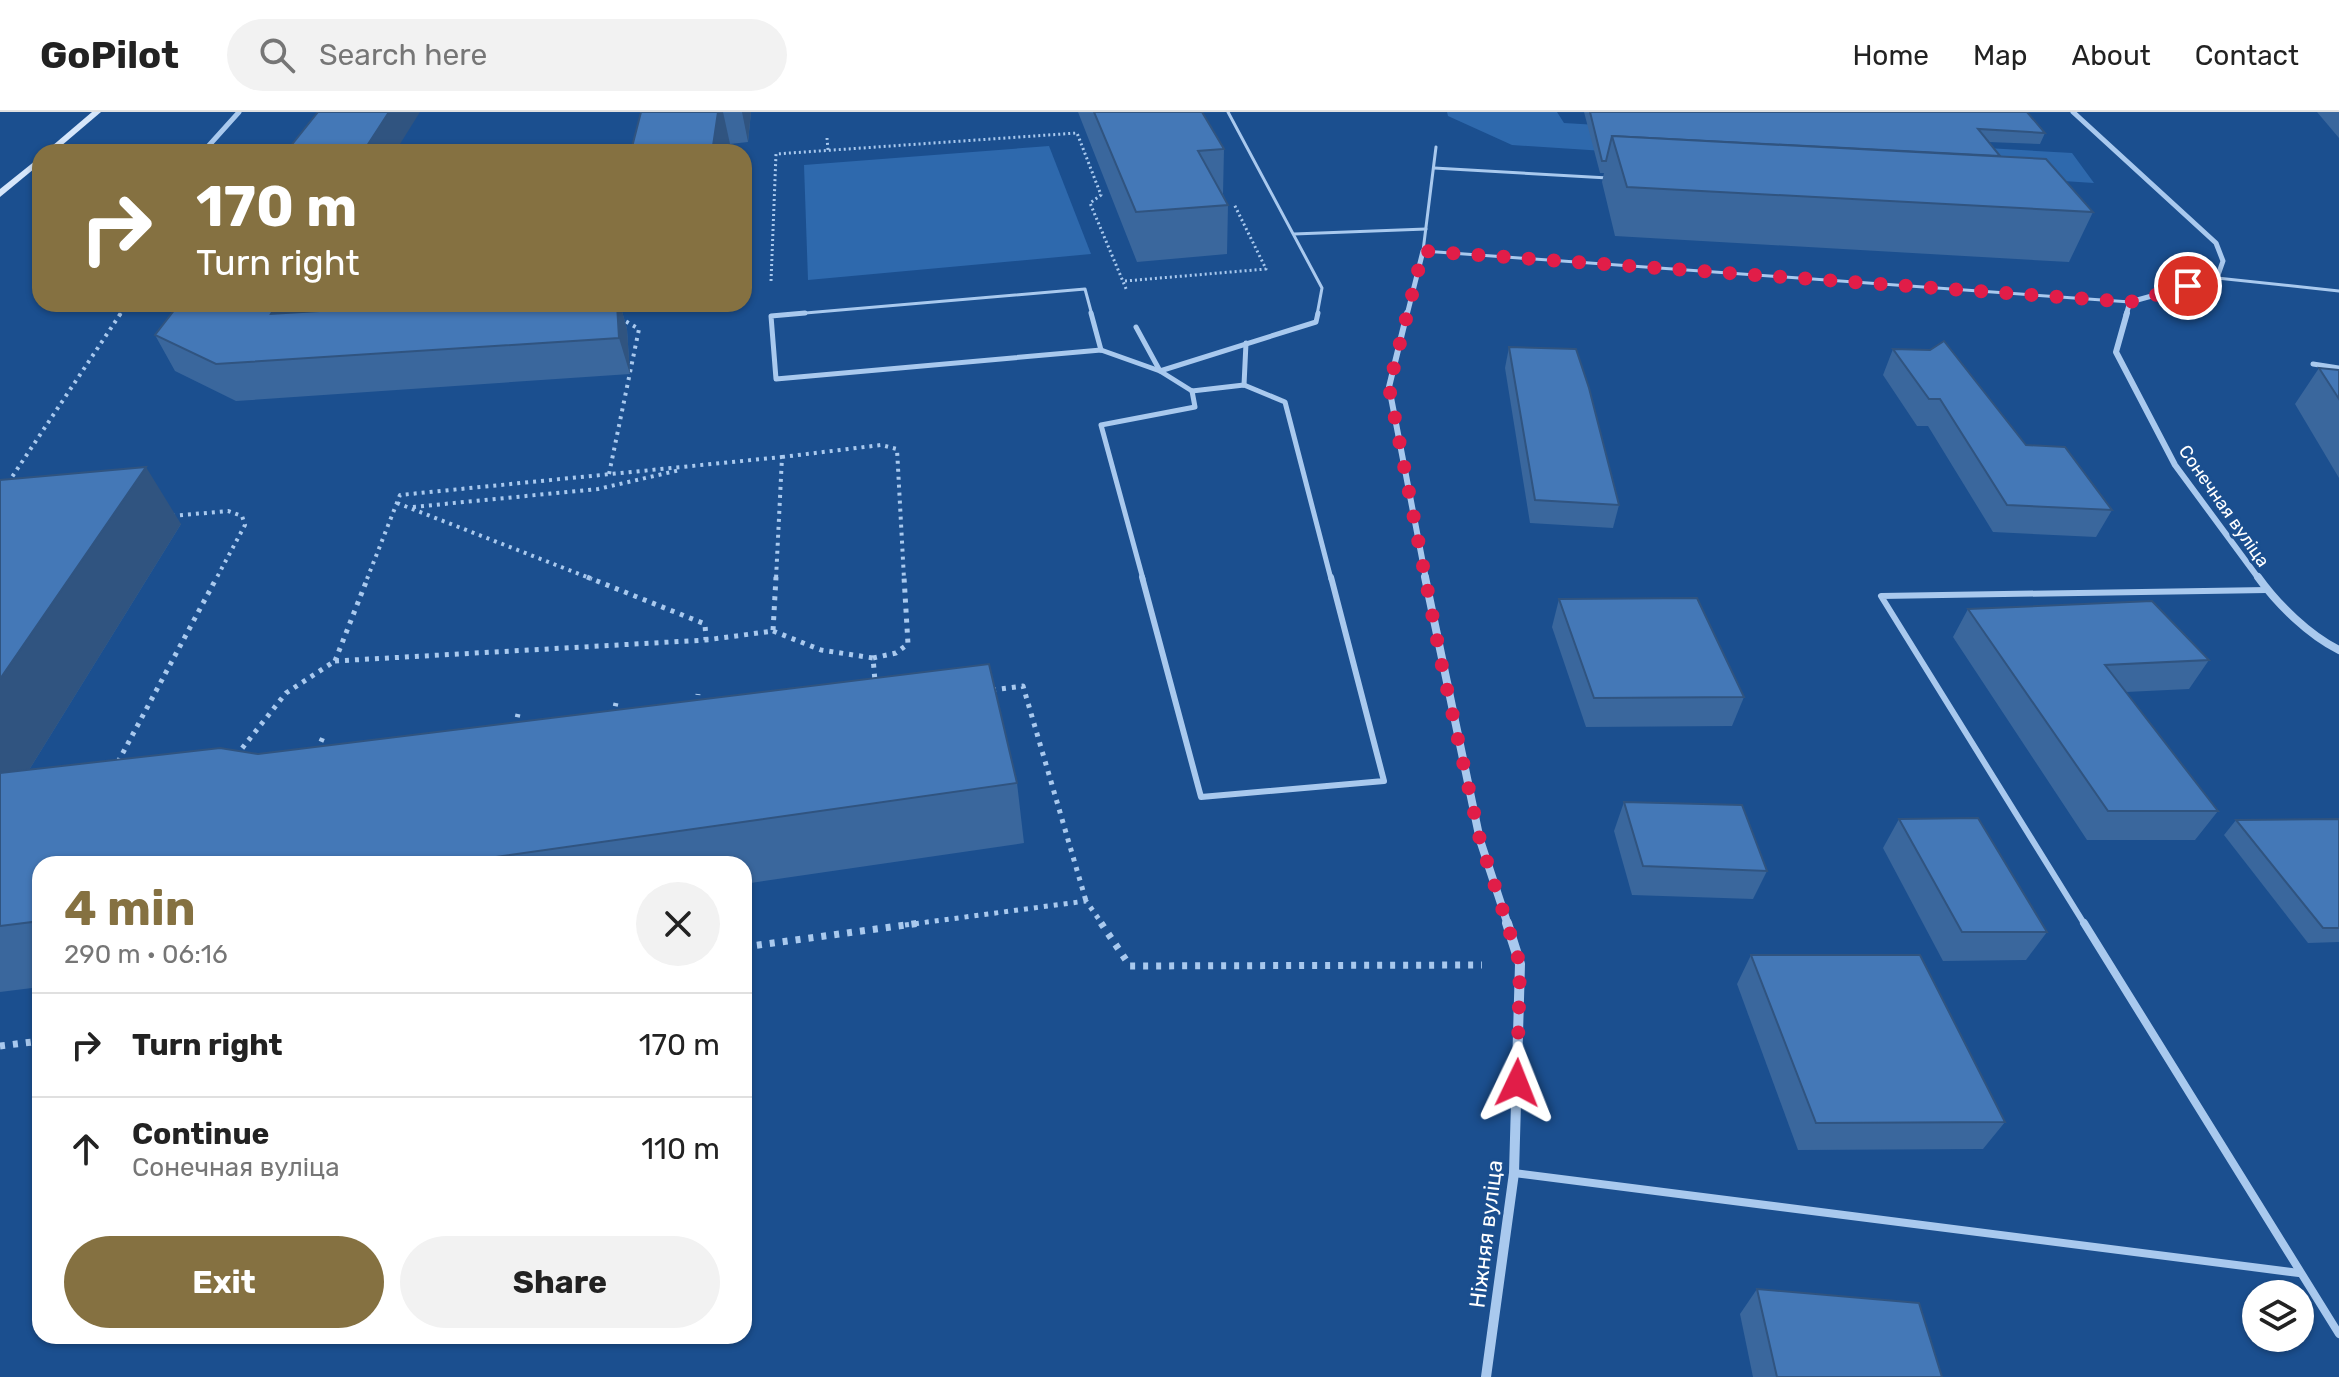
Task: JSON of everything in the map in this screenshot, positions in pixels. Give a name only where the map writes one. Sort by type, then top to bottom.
[{"type":"main road","points":[[59,144],[97,112]]},
{"type":"main road","points":[[0,194],[32,167]]},
{"type":"street","points":[[210,144],[239,112]]},
{"type":"street","points":[[2073,112],[2216,243],[2223,261],[2217,278],[2130,302]]},
{"type":"street","name":"Ніжняя вуліца","points":[[1423,251],[1389,387],[1442,666],[1480,840],[1520,964],[1514,1173],[1486,1377]]},
{"type":"street","name":"Сонечная вуліца","points":[[2130,302],[2116,352],[2175,465],[2267,590],[2323,642],[2339,650]]},
{"type":"lane","points":[[1160,371],[1316,322],[1322,288],[1228,112]]},
{"type":"lane","points":[[1436,147],[1423,251],[2130,302]]},
{"type":"lane","points":[[1434,168],[1608,178]]},
{"type":"lane","points":[[1294,234],[1426,229]]},
{"type":"lane","points":[[2217,278],[2339,291]]},
{"type":"lane","points":[[1101,350],[1085,289],[771,316],[776,379],[1101,350],[1160,371],[1192,391],[1244,385],[1285,402],[1384,781],[1201,797],[1101,425],[1195,407],[1192,391]]},
{"type":"lane","points":[[1136,327],[1160,371]]},
{"type":"lane","points":[[1244,385],[1246,343]]},
{"type":"lane","points":[[2313,364],[2339,368]]},
{"type":"lane","points":[[2267,590],[1881,596],[2339,1334]]},
{"type":"lane","points":[[1514,1173],[2299,1273]]},
{"type":"path","points":[[771,290],[776,154],[1077,133],[1101,195],[1090,203],[1125,281],[1136,327]]},
{"type":"path","points":[[827,138],[828,150]]},
{"type":"path","points":[[1125,281],[1266,269],[1233,204]]},
{"type":"path","points":[[1101,262],[1116,261]]},
{"type":"path","points":[[8,483],[122,312]]},
{"type":"path","points":[[609,474],[639,329],[612,316]]},
{"type":"path","points":[[228,765],[286,693],[335,661],[706,640],[773,631],[811,650],[840,657],[873,658],[896,653],[908,644],[897,449],[881,445],[400,495],[335,661]]},
{"type":"path","points":[[773,631],[782,457]]},
{"type":"path","points":[[409,508],[598,489],[700,465]]},
{"type":"path","points":[[397,503],[705,624],[706,640]]},
{"type":"path","points":[[114,770],[245,525],[242,516],[228,511],[165,516]]},
{"type":"path","points":[[873,658],[876,688]]},
{"type":"path","points":[[976,691],[1023,686],[1086,901],[1130,966],[1520,964]]},
{"type":"path","points":[[696,709],[698,694]]},
{"type":"path","points":[[610,725],[616,703]]},
{"type":"path","points":[[513,737],[518,714]]},
{"type":"path","points":[[314,761],[323,737]]},
{"type":"path","points":[[752,946],[1086,901]]},
{"type":"path","points":[[0,1046],[32,1042]]},
{"type":"shaded area","points":[[1447,112],[1557,112],[1564,123],[2072,153],[2094,183],[1512,145],[1448,116]]},
{"type":"shaded area","points":[[1049,146],[1091,254],[808,280],[804,165]]},
{"type":"building","points":[[318,112],[389,112],[368,144],[292,144]]},
{"type":"building","points":[[641,112],[718,112],[713,144],[633,144]]},
{"type":"building","points":[[1094,112],[1202,112],[1224,149],[1198,151],[1228,205],[1136,212]]},
{"type":"building","points":[[1590,112],[2027,112],[2045,133],[1978,129],[2000,156],[1612,136],[1606,161],[1602,161]]},
{"type":"building","points":[[1612,136],[2046,159],[2093,212],[1627,187]]},
{"type":"building","points":[[173,312],[617,312],[619,338],[216,364],[155,335]]},
{"type":"building","points":[[1944,341],[2026,445],[2065,447],[2112,510],[2007,505],[1940,399],[1929,399],[1893,349],[1930,350]]},
{"type":"building","points":[[1509,347],[1576,349],[1619,505],[1535,500]]},
{"type":"building","points":[[2319,368],[2339,370],[2339,399]]},
{"type":"building","points":[[146,467],[0,679],[0,480]]},
{"type":"building","points":[[1697,598],[1744,697],[1594,698],[1559,599]]},
{"type":"building","points":[[2152,601],[2209,660],[2105,665],[2218,811],[2108,811],[1968,609]]},
{"type":"building","points":[[989,664],[1017,783],[502,856],[32,856],[32,922],[0,926],[0,773],[220,748],[258,754]]},
{"type":"building","points":[[1624,802],[1742,805],[1767,871],[1643,866]]},
{"type":"building","points":[[1978,818],[2047,932],[1962,932],[1899,819]]},
{"type":"building","points":[[2339,819],[2339,928],[2323,928],[2236,820]]},
{"type":"building","points":[[1751,955],[1920,955],[2005,1122],[1816,1123]]},
{"type":"building","points":[[1757,1289],[1919,1303],[1942,1377],[1777,1377]]},
{"type":"route","points":[[1517,1083],[1520,964],[1480,840],[1442,666],[1389,387],[1423,251],[2130,302],[2188,286]]}]
